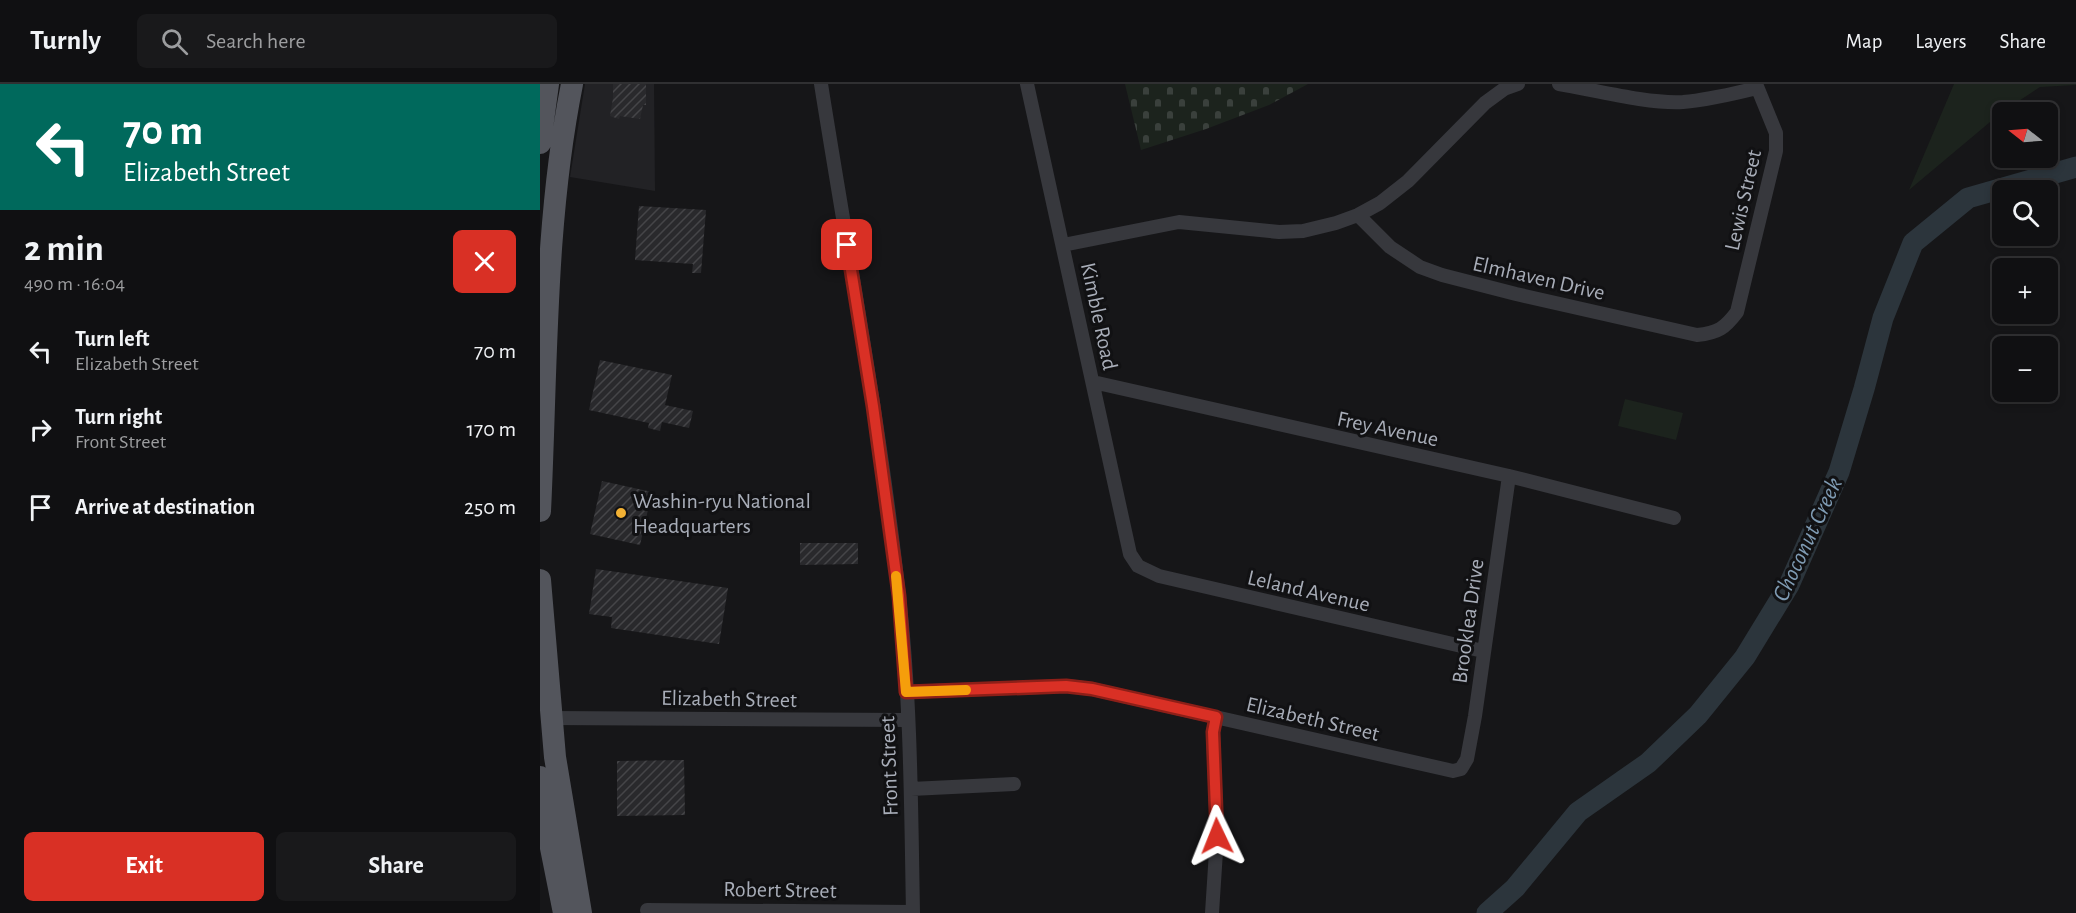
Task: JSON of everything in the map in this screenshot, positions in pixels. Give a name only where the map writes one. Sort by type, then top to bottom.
[{"type":"main road","points":[[540,143],[548,84]]},
{"type":"main road","points":[[540,511],[547,311],[555,202],[572,84]]},
{"type":"main road","points":[[540,580],[550,718],[581,913]]},
{"type":"main road","points":[[540,777],[564,913]]},
{"type":"street","name":"Front Street","points":[[821,84],[873,406],[899,596],[908,720],[913,913]]},
{"type":"street","name":"Kimble Road","points":[[1027,84],[1132,557]]},
{"type":"street","points":[[1063,245],[1179,222],[1279,232],[1303,231],[1336,223],[1358,215],[1380,203],[1408,181],[1485,103],[1504,89],[1518,84]]},
{"type":"street","points":[[1558,84],[1654,100],[1682,102],[1718,98],[1756,86]]},
{"type":"street","name":"Lewis Street","points":[[1727,324],[1737,312],[1776,151],[1776,134],[1756,86]]},
{"type":"street","name":"Elmhaven Drive","points":[[1358,215],[1390,247],[1420,267],[1442,275],[1527,297],[1697,335],[1713,334],[1727,324]]},
{"type":"street","name":"Frey Avenue","points":[[1093,382],[1509,476],[1674,518]]},
{"type":"street","name":"Brooklea Drive","points":[[1461,769],[1467,759],[1475,716],[1509,476]]},
{"type":"street","name":"Leland Avenue","points":[[1132,557],[1138,566],[1159,576],[1483,651]]},
{"type":"street","name":"Elizabeth Street","points":[[906,692],[1066,686],[1092,689],[1454,771],[1461,769]]},
{"type":"street","points":[[1212,913],[1217,836],[1213,732],[1216,717]]},
{"type":"street","name":"Elizabeth Street","points":[[550,718],[908,720]]},
{"type":"street","points":[[911,789],[1014,784]]},
{"type":"street","name":"Robert Street","points":[[647,910],[913,913]]},
{"type":"shaded area","points":[[585,84],[654,84],[655,191],[570,177]]},
{"type":"green space","points":[[1125,84],[1308,84],[1269,105],[1141,150]]},
{"type":"green space","points":[[1954,84],[2076,84],[2040,87],[2017,102],[1992,102],[1992,120],[1909,190]]},
{"type":"green space","points":[[1625,399],[1683,413],[1676,440],[1618,426]]},
{"type":"building","points":[[613,84],[646,84],[646,105],[643,105],[640,119],[620,116],[619,119],[610,116]]},
{"type":"building","points":[[639,206],[706,210],[701,273],[692,273],[693,264],[635,260]]},
{"type":"building","points":[[600,360],[672,375],[665,405],[693,411],[689,428],[662,422],[660,431],[648,428],[649,423],[589,410]]},
{"type":"building","name":"Washin-ryu National Headquarters","points":[[602,481],[652,492],[640,545],[590,534]]},
{"type":"building","points":[[800,543],[858,543],[858,564],[800,565]]},
{"type":"building","points":[[596,569],[728,588],[719,644],[611,628],[612,617],[589,614]]},
{"type":"building","points":[[684,760],[685,815],[617,816],[617,761]]},
{"type":"waterway","name":"Choconut Creek","points":[[1487,913],[1515,888],[1578,812],[1648,763],[1698,715],[1745,657],[1789,585],[1839,472],[1883,318],[1913,243],[1968,198],[2076,167]]},
{"type":"slow traffic","points":[[896,576],[906,692],[966,690]]},
{"type":"place","name":"Washin-ryu National Headquarters","points":[[621,513]]},
{"type":"route","points":[[847,245],[873,406],[899,596],[906,692],[1066,686],[1092,689],[1216,717],[1213,732],[1217,836]]}]
